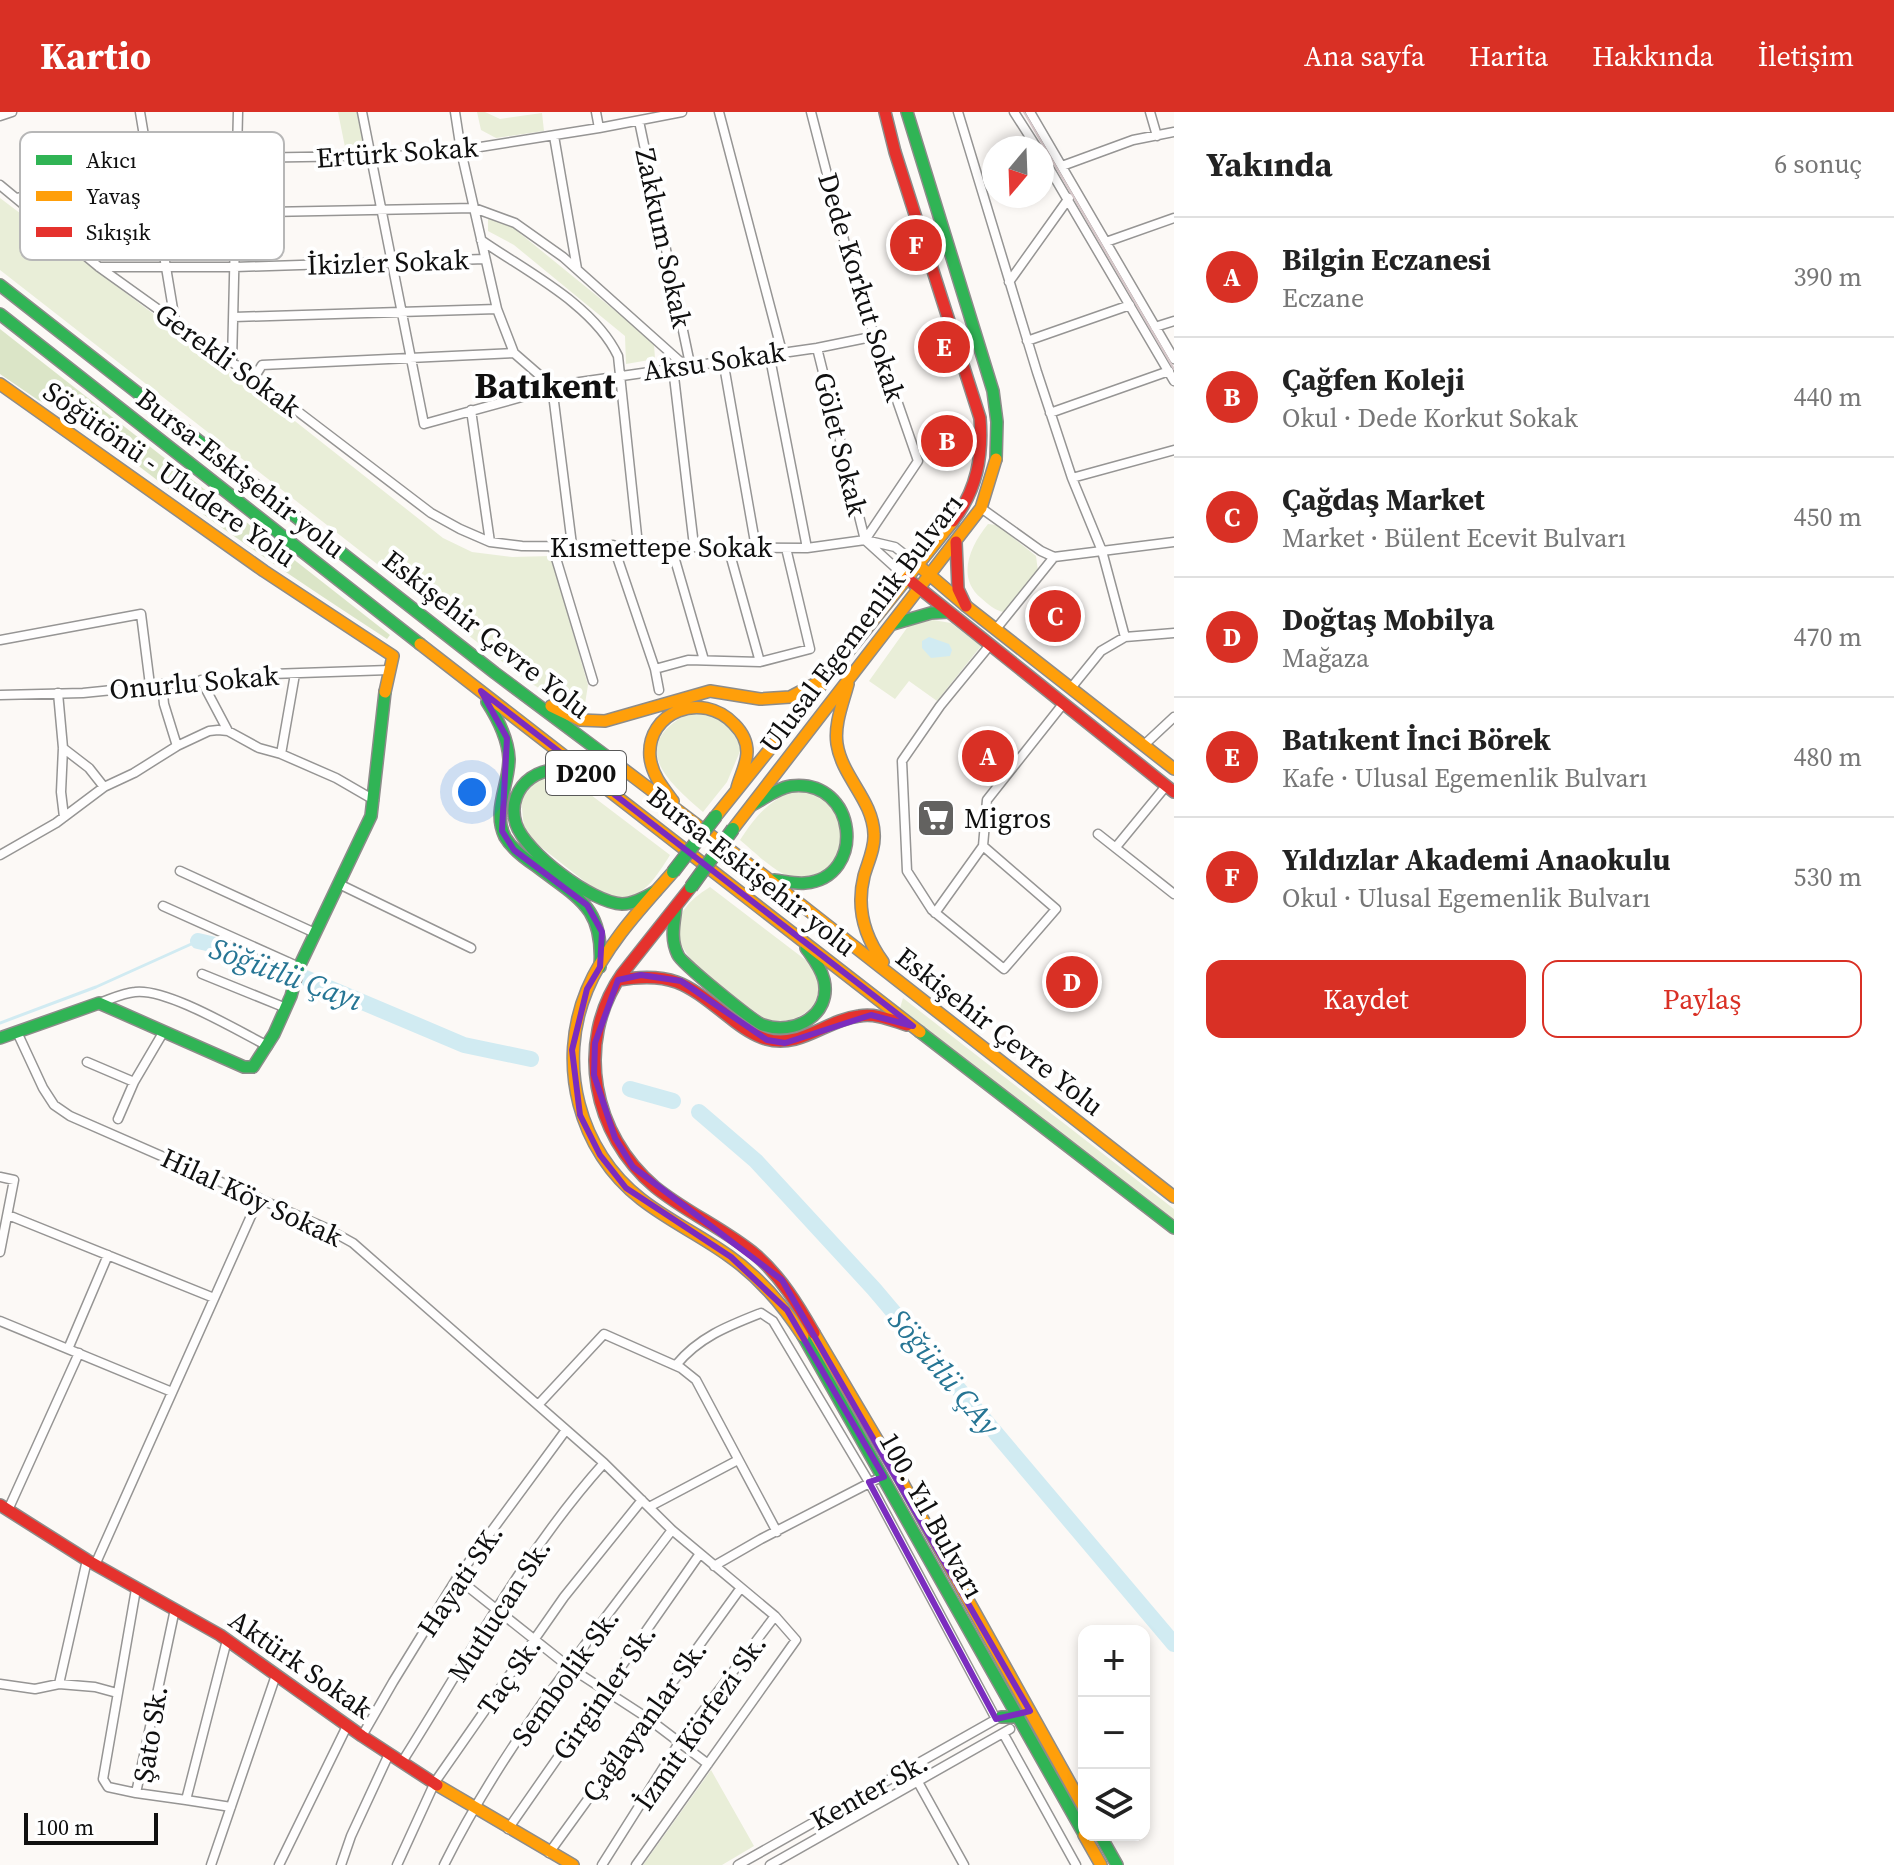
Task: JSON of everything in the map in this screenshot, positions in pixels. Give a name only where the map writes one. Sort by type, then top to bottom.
[{"type":"main road","name":"Ulusal Egemenlik Bulvarı","points":[[809,1334],[759,1281],[731,1257],[626,1188],[600,1155],[580,1115],[573,1078],[572,1050],[587,989],[600,967],[737,788],[964,507],[977,477],[982,444],[980,418],[885,112]]},
{"type":"main road","name":"Ulusal Egemenlik Bulvarı","points":[[809,1334],[782,1280],[774,1272],[738,1241],[654,1186],[633,1167],[615,1138],[601,1101],[594,1075],[595,1043],[604,1011],[618,980],[956,542],[981,508],[997,465],[999,443],[993,391],[907,112]]},
{"type":"main road","name":"Eskişehir Çevre Yolu","points":[[0,285],[495,673],[767,878],[1174,1197]]},
{"type":"main road","name":"Bursa-Eskişehir yolu","points":[[0,314],[1174,1228]]},
{"type":"main road","name":"Söğütönü - Uludere Yolu","points":[[0,384],[264,571],[393,656],[389,670]]},
{"type":"main road","points":[[956,542],[958,589],[966,606]]},
{"type":"main road","points":[[918,565],[1174,769]]},
{"type":"main road","points":[[908,579],[1170,789]]},
{"type":"main road","points":[[893,624],[931,613],[948,612]]},
{"type":"main road","points":[[0,1038],[99,1003],[244,1067],[253,1067],[268,1046],[286,1008],[299,967],[371,816],[379,729],[389,670]]},
{"type":"main road","points":[[495,673],[575,720],[594,722],[632,715],[701,692],[718,690],[772,699],[799,696],[828,677]]},
{"type":"main road","points":[[848,684],[837,744],[843,764],[868,808],[874,834],[859,911],[872,948],[901,984]]},
{"type":"main road","points":[[481,691],[507,738],[508,772],[499,810],[502,831],[514,850],[587,905],[602,932],[600,967]]},
{"type":"main road","points":[[680,811],[656,777],[650,755],[660,724],[678,710],[698,705],[711,707],[735,722],[744,737],[747,752],[737,788]]},
{"type":"main road","points":[[606,788],[558,768],[536,774],[517,796],[515,823],[533,849],[594,897],[622,904],[637,901],[656,891]]},
{"type":"main road","points":[[752,805],[791,786],[814,786],[831,796],[843,812],[849,828],[849,843],[841,864],[824,879],[806,885],[767,878]]},
{"type":"main road","points":[[676,907],[672,937],[679,959],[761,1025],[776,1029],[793,1028],[811,1021],[825,996],[823,976],[808,949],[793,932]]},
{"type":"main road","points":[[618,980],[641,975],[666,976],[681,981],[749,1032],[785,1043],[830,1024],[871,1015],[913,1026]]},
{"type":"main road","name":"100. Yıl Bulvarı","points":[[809,1334],[883,1476],[1024,1714],[1078,1799]]},
{"type":"main road","name":"100. Yıl Bulvarı","points":[[809,1334],[901,1480],[1078,1823]]},
{"type":"main road","name":"Aktürk Sokak","points":[[4,1508],[91,1563],[227,1640],[389,1754],[473,1808],[573,1865]]},
{"type":"main road","points":[[998,1718],[1024,1714]]},
{"type":"main road","points":[[1007,1731],[1024,1714]]},
{"type":"main road","name":"100. Yıl Bulvarı","points":[[1087,1841],[1101,1865]]},
{"type":"main road","points":[[1103,1841],[1117,1865]]},
{"type":"street","points":[[0,116],[12,112]]},
{"type":"street","points":[[140,112],[143,132]]},
{"type":"street","points":[[362,112],[411,358]]},
{"type":"street","points":[[455,112],[497,309],[514,353],[552,386],[572,545]]},
{"type":"street","points":[[596,112],[599,128]]},
{"type":"street","name":"Ertürk Sokak","points":[[284,158],[370,157],[461,151],[682,112]]},
{"type":"street","points":[[719,112],[782,352]]},
{"type":"street","name":"Dede Korkut Sokak","points":[[811,112],[852,271],[918,461],[865,540]]},
{"type":"street","points":[[958,112],[1050,413],[1102,551],[1125,637]]},
{"type":"street","points":[[1014,112],[1029,136]]},
{"type":"street","points":[[1030,112],[1174,359]]},
{"type":"street","points":[[1150,112],[1157,136]]},
{"type":"street","name":"Zakkum Sokak","points":[[639,121],[688,362]]},
{"type":"street","points":[[1062,166],[1133,140],[1174,132]]},
{"type":"street","points":[[554,136],[577,270]]},
{"type":"street","points":[[1054,175],[1174,381]]},
{"type":"street","name":"Gerekli Sokak","points":[[0,185],[20,201]]},
{"type":"street","points":[[1009,282],[1069,198]]},
{"type":"street","points":[[284,212],[474,208],[515,223],[688,362]]},
{"type":"street","points":[[1106,242],[1174,218]]},
{"type":"street","name":"İkizler Sokak","points":[[481,240],[582,310],[608,335],[618,356],[638,545]]},
{"type":"street","name":"İkizler Sokak","points":[[99,267],[235,267],[485,259]]},
{"type":"street","name":"Gerekli Sokak","points":[[91,260],[254,378],[431,513],[460,529]]},
{"type":"street","points":[[164,260],[175,321]]},
{"type":"street","points":[[232,362],[235,260]]},
{"type":"street","points":[[1027,341],[1130,305]]},
{"type":"street","points":[[234,317],[497,309]]},
{"type":"street","points":[[1155,327],[1174,321]]},
{"type":"street","name":"Aksu Sokak","points":[[411,358],[424,424],[552,386],[673,368],[688,362],[817,348],[876,336]]},
{"type":"street","name":"Gölet Sokak","points":[[817,348],[865,540]]},
{"type":"street","points":[[254,378],[262,365],[514,353]]},
{"type":"street","points":[[769,353],[807,548]]},
{"type":"street","points":[[723,360],[756,548]]},
{"type":"street","points":[[673,368],[694,546]]},
{"type":"street","points":[[1050,413],[1169,371]]},
{"type":"street","points":[[471,410],[490,542]]},
{"type":"street","points":[[1072,478],[1174,450]]},
{"type":"street","points":[[981,508],[1054,557],[1174,542]]},
{"type":"street","name":"Kısmettepe Sokak","points":[[460,529],[490,542],[522,546],[807,548],[865,540]]},
{"type":"street","points":[[865,540],[895,547],[918,565]]},
{"type":"street","points":[[865,540],[908,579]]},
{"type":"street","points":[[552,545],[593,681]]},
{"type":"street","points":[[613,545],[655,669],[659,690]]},
{"type":"street","points":[[671,546],[704,660]]},
{"type":"street","points":[[728,547],[760,662]]},
{"type":"street","points":[[655,669],[688,660],[760,662],[810,649],[786,548]]},
{"type":"street","points":[[996,629],[1054,557]]},
{"type":"street","points":[[0,640],[141,614],[150,685]]},
{"type":"street","points":[[1071,688],[1101,651],[1125,637],[1174,633]]},
{"type":"street","points":[[983,846],[1056,909],[1004,969],[935,913],[907,871],[902,761],[940,706],[990,645]]},
{"type":"street","name":"Onurlu Sokak","points":[[0,695],[389,670]]},
{"type":"street","points":[[281,754],[295,674]]},
{"type":"street","points":[[201,680],[228,731]]},
{"type":"street","points":[[162,684],[164,704],[177,746]]},
{"type":"street","points":[[58,693],[64,817]]},
{"type":"street","points":[[935,913],[983,846],[987,800],[1063,704]]},
{"type":"street","points":[[1144,745],[1174,717]]},
{"type":"street","points":[[0,855],[64,817],[104,787],[209,731],[228,731],[259,748],[336,778],[374,800]]},
{"type":"street","points":[[63,748],[89,768],[104,787]]},
{"type":"street","points":[[1116,847],[1170,789]]},
{"type":"street","points":[[1098,834],[1174,894]]},
{"type":"street","points":[[180,871],[315,933]]},
{"type":"street","points":[[339,884],[471,948]]},
{"type":"street","points":[[163,906],[299,967]]},
{"type":"street","points":[[202,974],[286,1008]]},
{"type":"street","points":[[99,1003],[138,991],[152,993],[176,1001],[268,1046]]},
{"type":"street","points":[[118,1119],[134,1082],[164,1031]]},
{"type":"street","name":"Hilal Köy Sokak","points":[[17,1032],[54,1105],[70,1116],[326,1228],[353,1243],[642,1500]]},
{"type":"street","points":[[87,1062],[134,1082]]},
{"type":"street","points":[[0,1177],[14,1180],[0,1252]]},
{"type":"street","points":[[59,1684],[91,1563],[259,1198]]},
{"type":"street","points":[[8,1215],[214,1298]]},
{"type":"street","points":[[68,1349],[108,1255]]},
{"type":"street","points":[[676,1365],[689,1348],[719,1329],[761,1313],[773,1321],[869,1482],[998,1718]]},
{"type":"street","points":[[0,1321],[172,1392]]},
{"type":"street","points":[[538,1405],[604,1334],[676,1365],[696,1380],[777,1532]]},
{"type":"street","points":[[4,1508],[79,1353]]},
{"type":"street","name":"Hayati SK.","points":[[362,1736],[457,1578],[566,1430]]},
{"type":"street","points":[[649,1507],[738,1460]]},
{"type":"street","name":"Mutlucan Sk.","points":[[402,1762],[571,1500],[604,1463]]},
{"type":"street","points":[[714,1566],[883,1476]]},
{"type":"street","points":[[642,1500],[672,1530]]},
{"type":"street","name":"Taç Sk.","points":[[397,1865],[435,1782],[564,1597],[642,1500]]},
{"type":"street","name":"İzmit Körfezi Sk.","points":[[602,1865],[679,1743],[775,1616],[672,1530]]},
{"type":"street","name":"Sembolik Sk.","points":[[444,1865],[473,1808],[569,1667],[672,1530]]},
{"type":"street","name":"Girginler Sk.","points":[[508,1829],[699,1555]]},
{"type":"street","points":[[457,1578],[569,1667],[646,1717],[708,1764]]},
{"type":"street","points":[[136,1589],[103,1779],[108,1787],[136,1793]]},
{"type":"street","name":"Çağlayanlar Sk.","points":[[549,1853],[740,1589]]},
{"type":"street","name":"Şato Sk.","points":[[175,1609],[136,1793],[186,1800],[227,1640]]},
{"type":"street","points":[[636,1865],[796,1640],[775,1616]]},
{"type":"street","points":[[214,1864],[276,1675]]},
{"type":"street","points":[[0,1684],[35,1689],[59,1684],[95,1687],[117,1693]]},
{"type":"street","name":"Kenter Sk.","points":[[738,1865],[998,1718]]},
{"type":"street","points":[[279,1865],[347,1726]]},
{"type":"street","points":[[1007,1731],[1076,1865]]},
{"type":"street","name":"Kenter Sk.","points":[[770,1865],[1007,1731]]},
{"type":"street","points":[[341,1865],[389,1754]]},
{"type":"street","points":[[918,1782],[964,1865]]},
{"type":"street","points":[[186,1800],[231,1807]]},
{"type":"highlighted area","points":[[481,691],[913,1026],[871,1015],[785,1043],[767,1040],[681,981],[641,975],[618,980],[595,1043],[594,1075],[615,1138],[633,1167],[782,1280],[1030,1711],[996,1719],[869,1482],[884,1477],[787,1310],[731,1257],[626,1188],[600,1155],[580,1115],[572,1050],[587,989],[600,967],[602,932],[587,905],[514,850],[502,831],[507,738]]},
{"type":"green space","points":[[338,112],[357,112],[364,145],[345,147]]},
{"type":"green space","points":[[477,112],[500,119],[542,113],[544,131],[496,138],[481,130]]},
{"type":"green space","points":[[0,198],[20,213],[20,260],[82,260],[286,414],[443,538],[472,552],[512,557],[551,556],[588,685],[584,710],[527,681],[0,270]]},
{"type":"green space","points":[[488,218],[511,226],[645,335],[654,344],[655,359],[626,364],[625,336],[514,245],[488,231]]},
{"type":"green space","points":[[0,329],[390,635],[387,639],[197,510],[136,464],[134,455],[92,425],[38,400],[0,374]]},
{"type":"green space","points":[[988,524],[997,525],[1036,556],[1038,571],[1003,612],[973,590],[967,571],[971,552]]},
{"type":"green space","points":[[933,620],[951,623],[981,646],[937,701],[909,681],[895,699],[869,681],[909,625]]},
{"type":"green space","points":[[689,713],[722,720],[741,749],[727,782],[703,812],[666,776],[657,751],[660,738],[670,725]]},
{"type":"green space","points":[[566,776],[670,855],[642,891],[623,897],[598,892],[532,840],[524,829],[521,798],[538,780]]},
{"type":"green space","points":[[791,791],[828,799],[842,821],[841,848],[827,870],[816,877],[803,879],[786,875],[740,840],[762,812]]},
{"type":"green space","points":[[710,887],[807,961],[816,975],[818,989],[812,1007],[796,1018],[765,1019],[691,960],[681,942],[678,924],[687,906]]},
{"type":"green space","points":[[903,998],[1174,1209],[1174,1221],[900,1008]]},
{"type":"green space","points":[[711,1770],[754,1846],[722,1865],[643,1865]]},
{"type":"water","points":[[929,637],[949,644],[952,650],[950,656],[931,658],[922,648],[922,641]]},
{"type":"waterway","name":"Söğütlü Çayı","points":[[0,1023],[96,987],[198,941]]},
{"type":"waterway","name":"Söğütlü Çayı","points":[[198,941],[224,947],[289,971],[464,1045],[531,1059]]},
{"type":"waterway","name":"Söğütlü ÇAy","points":[[630,1089],[673,1101]]},
{"type":"waterway","name":"Söğütlü ÇAy","points":[[699,1112],[756,1161],[874,1289],[1174,1644]]},
{"type":"tram line","points":[[1024,112],[1174,369]]},
{"type":"traffic: fast","points":[[907,112],[993,391],[997,422],[996,459]]},
{"type":"traffic: fast","points":[[0,285],[495,673],[618,765]]},
{"type":"traffic: fast","points":[[0,314],[420,644]]},
{"type":"traffic: fast","points":[[893,624],[931,613],[948,612]]},
{"type":"traffic: fast","points":[[0,1038],[99,1003],[244,1067],[253,1067],[274,1034],[291,996],[299,967],[371,816],[385,692]]},
{"type":"traffic: fast","points":[[487,702],[502,729],[508,751],[500,818],[505,837],[519,853],[586,906],[598,931],[600,967]]},
{"type":"traffic: fast","points":[[581,777],[568,771],[554,770],[542,772],[522,786],[514,810],[522,835],[561,874],[594,895],[622,904],[656,891]]},
{"type":"traffic: fast","points":[[752,805],[791,786],[813,788],[830,797],[841,812],[846,830],[845,848],[838,865],[825,877],[805,883],[774,880]]},
{"type":"traffic: fast","points":[[673,872],[716,816]]},
{"type":"traffic: fast","points":[[691,887],[733,829]]},
{"type":"traffic: fast","points":[[676,907],[673,937],[678,955],[718,992],[763,1025],[775,1028],[798,1025],[816,1013],[822,1003],[824,980],[806,948]]},
{"type":"traffic: fast","points":[[920,1032],[1174,1228]]},
{"type":"traffic: fast","points":[[803,1336],[1078,1823]]},
{"type":"traffic: fast","points":[[1001,1717],[1019,1717]]},
{"type":"traffic: fast","points":[[1103,1841],[1117,1865]]},
{"type":"traffic: slow","points":[[0,384],[264,571],[393,656],[385,692]]},
{"type":"traffic: slow","points":[[733,829],[981,508],[996,459]]},
{"type":"traffic: slow","points":[[716,816],[953,521]]},
{"type":"traffic: slow","points":[[918,565],[1174,769]]},
{"type":"traffic: slow","points":[[420,644],[920,1032]]},
{"type":"traffic: slow","points":[[551,706],[580,720],[605,721],[710,691],[760,699],[790,697],[828,677]]},
{"type":"traffic: slow","points":[[848,684],[838,721],[837,744],[872,822],[873,844],[864,876],[861,910],[871,942],[883,962]]},
{"type":"traffic: slow","points":[[673,801],[653,770],[651,741],[666,718],[692,708],[707,708],[721,714],[743,736],[747,756],[737,788]]},
{"type":"traffic: slow","points":[[618,765],[1174,1197]]},
{"type":"traffic: slow","points":[[673,872],[614,943],[587,990],[578,1018],[574,1047],[574,1076],[579,1104],[588,1131],[620,1179],[652,1207],[740,1264],[779,1303],[803,1336]]},
{"type":"traffic: slow","points":[[814,1333],[901,1480],[1078,1797]]},
{"type":"traffic: slow","points":[[437,1785],[573,1865]]},
{"type":"traffic: slow","points":[[1087,1841],[1101,1865]]},
{"type":"traffic: jam","points":[[885,112],[980,418],[977,472],[968,497],[953,521]]},
{"type":"traffic: jam","points":[[956,542],[958,589],[966,606]]},
{"type":"traffic: jam","points":[[908,579],[1174,792]]},
{"type":"traffic: jam","points":[[691,887],[622,974],[607,1001],[598,1029],[595,1058],[597,1087],[617,1141],[634,1166],[667,1196],[756,1255],[781,1282],[814,1333]]},
{"type":"traffic: jam","points":[[618,980],[653,977],[678,983],[702,996],[751,1033],[778,1041],[802,1037],[865,1015],[907,1025]]},
{"type":"traffic: jam","points":[[0,1505],[87,1560],[220,1635],[437,1785]]},
{"type":"place","name":"Yıldızlar Akademi Anaokulu","points":[[916,245]]},
{"type":"place","name":"Batıkent İnci Börek","points":[[944,347]]},
{"type":"place","name":"Çağfen Koleji","points":[[947,441]]},
{"type":"place","name":"Çağdaş Market","points":[[1055,616]]},
{"type":"place","name":"Bilgin Eczanesi","points":[[988,756]]},
{"type":"place","name":"Migros","points":[[936,818]]},
{"type":"place","name":"Doğtaş Mobilya","points":[[1072,982]]},
{"type":"district","name":"Batıkent","points":[[545,385]]}]
